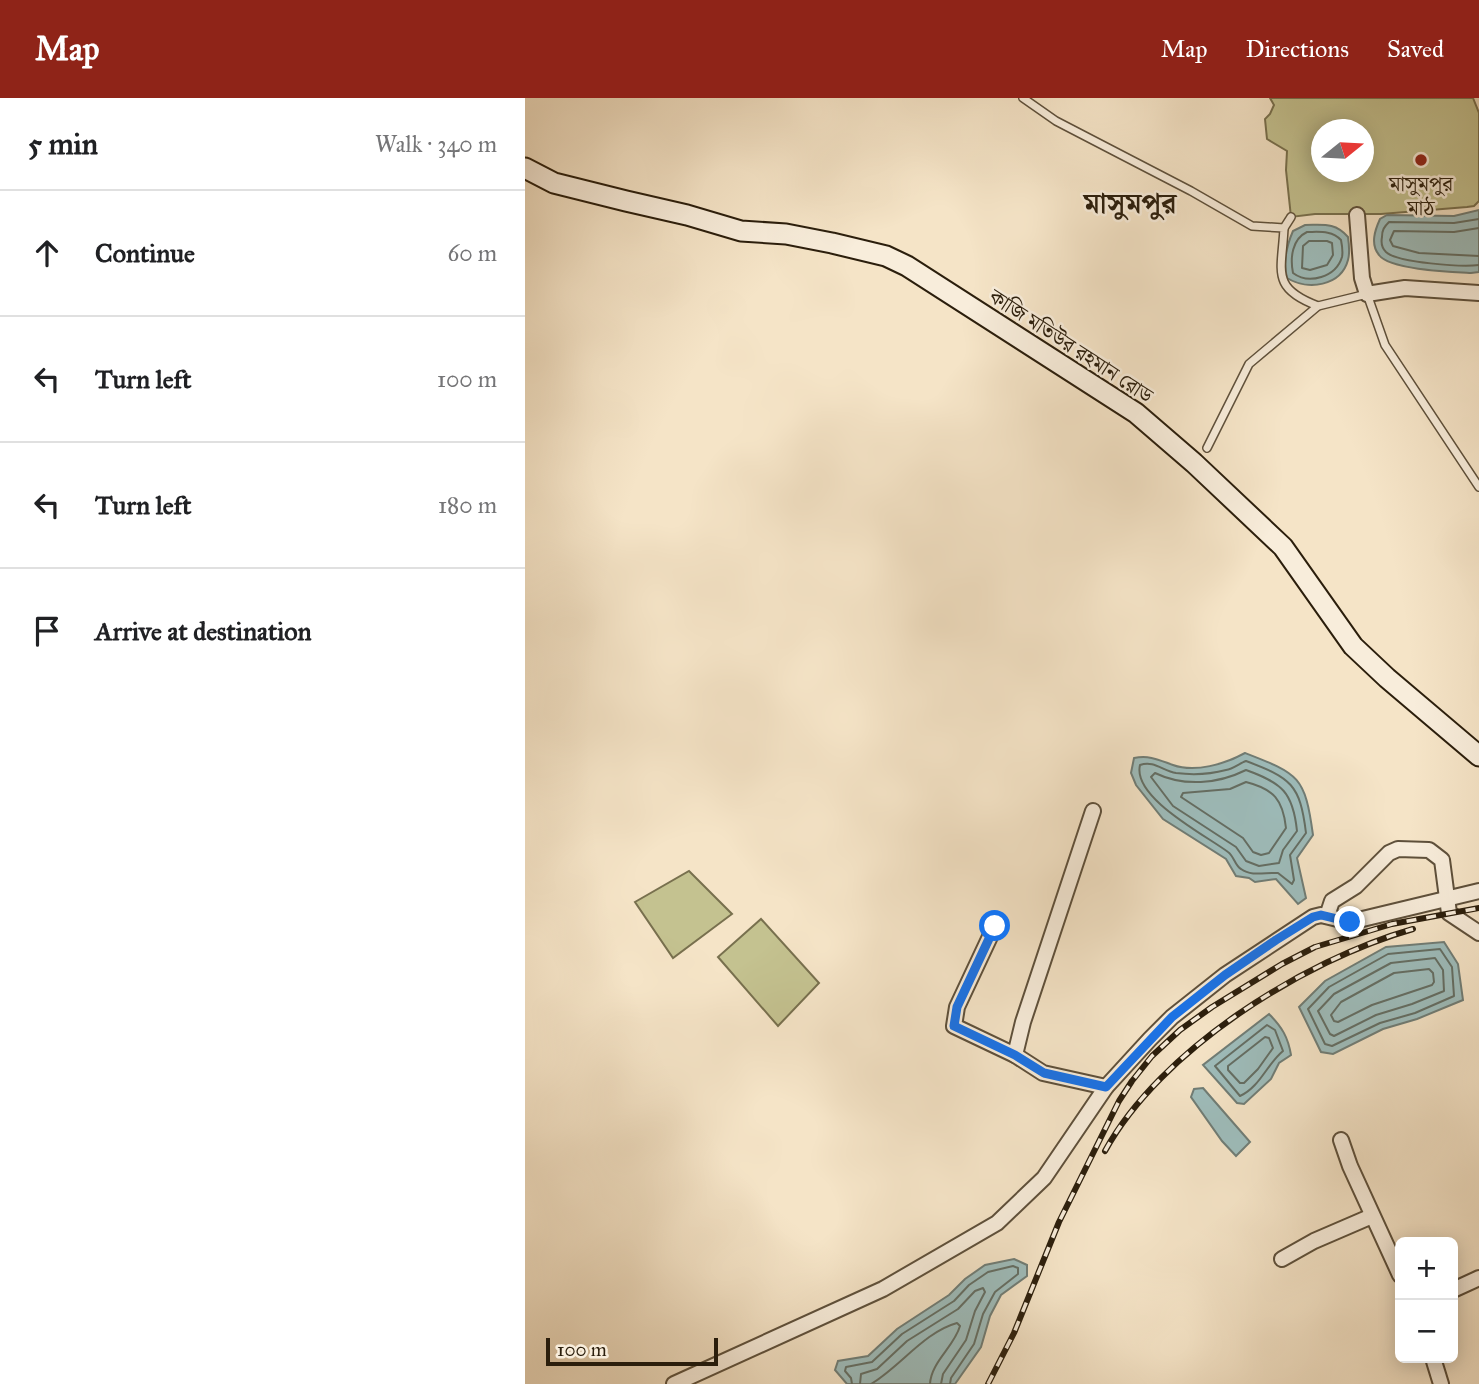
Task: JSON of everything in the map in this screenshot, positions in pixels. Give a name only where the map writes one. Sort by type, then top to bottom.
[{"type":"main road","name":"কাজি মতিউর রহমান রোড","points":[[525,168],[554,183],[741,231],[786,234],[831,243],[886,256],[907,266],[1136,413],[1184,454],[1283,547],[1353,646],[1479,756]]},
{"type":"street","points":[[1357,215],[1362,278],[1367,294],[1405,288],[1479,293]]},
{"type":"street","points":[[1015,1055],[1023,1022],[1093,811]]},
{"type":"street","points":[[1327,916],[1332,901],[1356,886],[1389,853],[1398,849],[1429,850],[1442,860],[1449,914],[1479,933]]},
{"type":"street","points":[[674,1384],[883,1289],[997,1223],[1044,1178],[1106,1087],[1172,1017],[1225,975],[1313,917],[1327,916],[1350,922],[1479,891]]},
{"type":"street","points":[[995,926],[957,1007],[954,1026],[1015,1055],[1044,1073],[1106,1087]]},
{"type":"street","points":[[1341,1140],[1395,1264]]},
{"type":"street","points":[[1282,1259],[1314,1241],[1372,1216]]},
{"type":"street","points":[[1458,1288],[1479,1278]]},
{"type":"street","points":[[1435,1363],[1441,1384]]},
{"type":"lane","points":[[1023,98],[1056,121],[1252,226],[1284,228]]},
{"type":"lane","points":[[1291,217],[1284,228],[1281,268],[1283,282],[1291,294],[1318,306]]},
{"type":"lane","points":[[1207,448],[1249,364],[1318,306],[1367,294],[1385,345],[1479,487]]},
{"type":"shaded area","name":"মাসুমপুর মাঠ","points":[[1270,98],[1473,98],[1479,113],[1479,201],[1474,206],[1467,207],[1381,214],[1315,214],[1291,217],[1286,170],[1287,151],[1267,139],[1265,119],[1274,105]]},
{"type":"shaded area","points":[[689,871],[732,914],[673,958],[635,902]]},
{"type":"shaded area","points":[[761,919],[819,983],[778,1026],[718,957]]},
{"type":"water","points":[[1479,210],[1479,272],[1408,267],[1385,260],[1376,251],[1376,228],[1380,219],[1387,215],[1454,216]]},
{"type":"water","points":[[1305,225],[1333,227],[1348,237],[1348,260],[1344,269],[1331,281],[1314,285],[1287,278],[1285,260],[1293,231]]},
{"type":"water","points":[[1245,753],[1288,773],[1296,780],[1307,800],[1313,835],[1297,858],[1306,898],[1298,904],[1276,879],[1255,882],[1236,876],[1226,859],[1163,819],[1136,785],[1131,773],[1134,758],[1150,758],[1182,767],[1200,768],[1228,761]]},
{"type":"water","points":[[1444,942],[1458,964],[1463,1000],[1417,1019],[1383,1029],[1333,1054],[1321,1052],[1299,1007],[1325,981],[1386,947]]},
{"type":"water","points":[[1269,1014],[1284,1033],[1291,1055],[1279,1063],[1271,1079],[1244,1104],[1237,1103],[1203,1065]]},
{"type":"water","points":[[1203,1088],[1250,1142],[1236,1156],[1191,1097],[1194,1089]]},
{"type":"water","points":[[1014,1259],[1027,1265],[1027,1276],[1001,1295],[990,1316],[981,1347],[955,1384],[847,1384],[835,1370],[838,1361],[868,1356],[897,1329],[949,1295],[985,1265]]},
{"type":"railway","points":[[988,1384],[1014,1333],[1059,1222],[1119,1101],[1152,1056],[1180,1030],[1212,1007],[1315,947],[1392,924],[1479,908]]},
{"type":"railway","points":[[1105,1151],[1130,1114],[1161,1078],[1239,1014],[1282,986],[1327,963],[1371,943],[1413,929]]},
{"type":"place","name":"মাসুমপুর মাঠ","points":[[1421,160]]},
{"type":"district","name":"মাসুমপুর","points":[[1130,203]]},
{"type":"route","points":[[995,926],[957,1007],[955,1028],[1015,1055],[1044,1073],[1106,1087],[1172,1017],[1225,975],[1276,940],[1313,917],[1321,915],[1350,922]]}]
